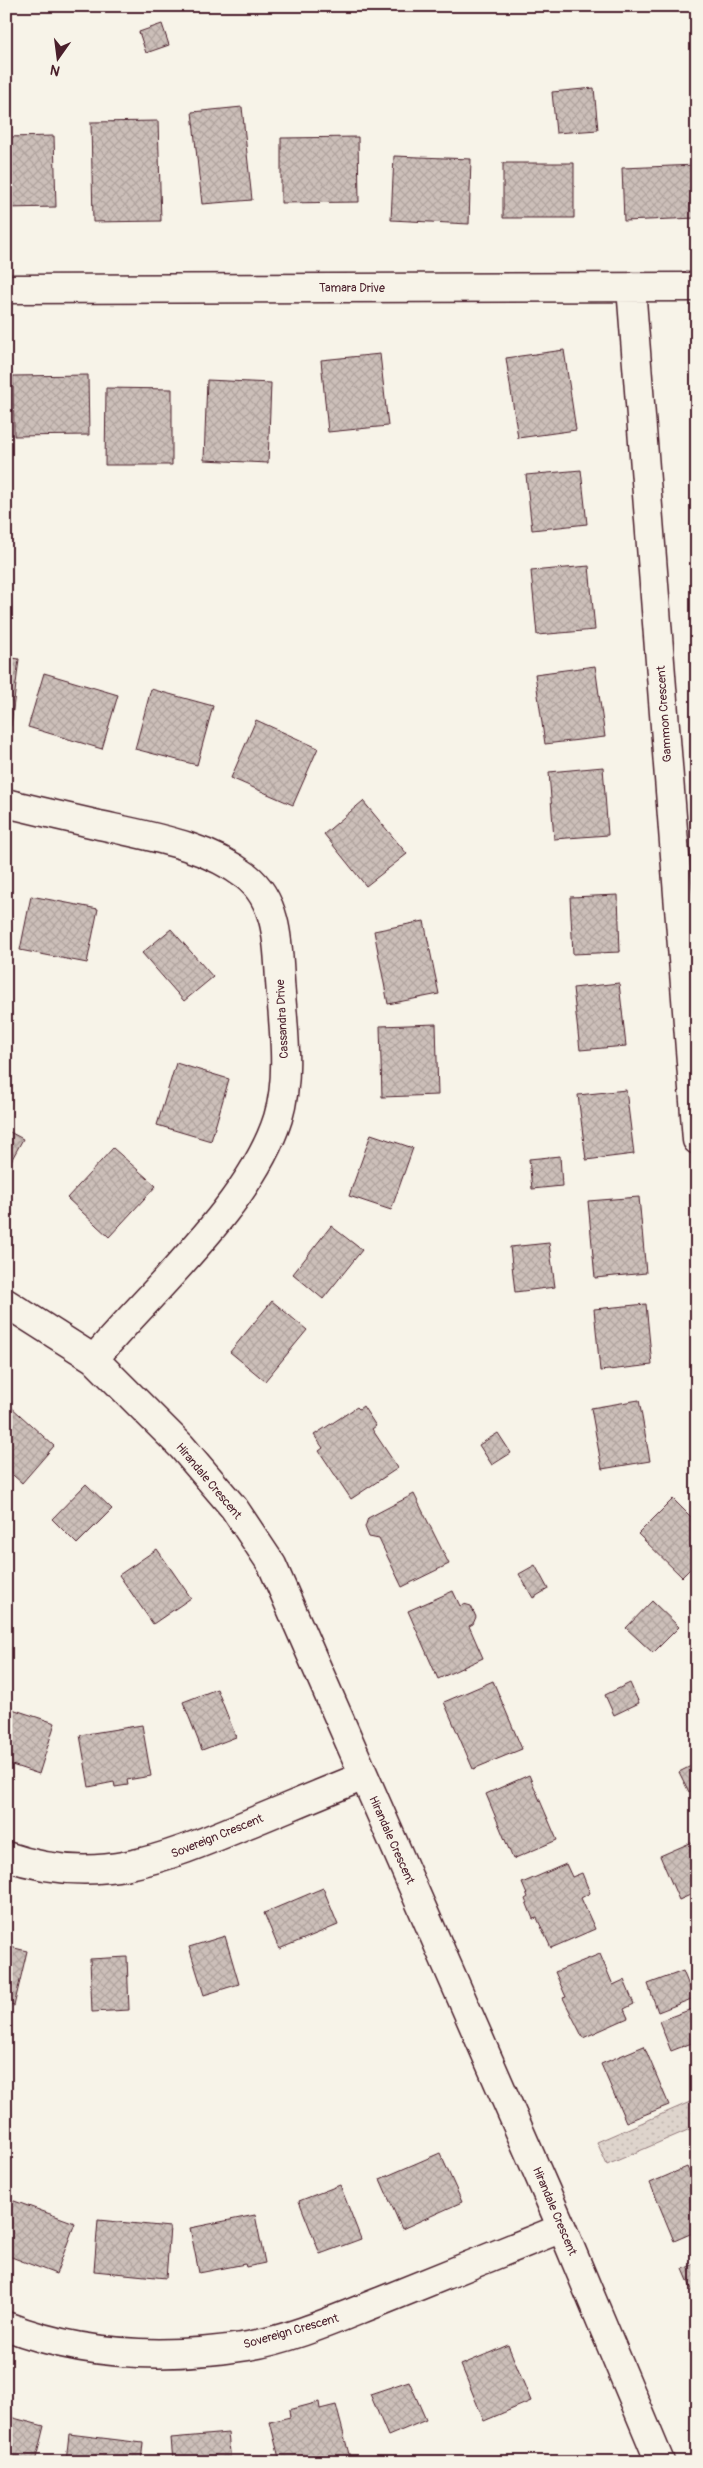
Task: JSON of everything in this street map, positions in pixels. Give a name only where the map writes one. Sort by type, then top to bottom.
[{"type":"street","name":"Tamara Drive","points":[[6,289],[697,287]]},
{"type":"street","name":"Gammon Crescent","points":[[631,288],[697,1140]]},
{"type":"street","name":"Cassandra Drive","points":[[6,804],[165,840],[215,857],[248,877],[267,902],[277,934],[285,1066],[278,1117],[258,1165],[209,1231],[94,1359]]},
{"type":"street","name":"Hirandale Crescent","points":[[6,1303],[94,1359],[182,1447],[234,1508],[272,1565],[562,2228],[660,2462]]},
{"type":"street","name":"Sovereign Crescent","points":[[6,1856],[40,1867],[83,1870],[124,1867],[178,1853],[364,1776]]},
{"type":"street","name":"Sovereign Crescent","points":[[6,2326],[50,2340],[124,2353],[175,2352],[249,2346],[320,2326],[562,2228]]},
{"type":"shaded area","points":[[697,2099],[697,2126],[607,2165],[597,2142]]},
{"type":"building","points":[[162,24],[169,45],[146,53],[139,32]]},
{"type":"building","points":[[594,88],[598,130],[556,133],[552,92]]},
{"type":"building","points":[[242,107],[252,200],[202,204],[192,112]]},
{"type":"building","points":[[158,121],[161,221],[93,222],[91,122]]},
{"type":"building","points":[[54,136],[56,207],[6,208],[6,137]]},
{"type":"building","points":[[358,137],[359,202],[281,203],[281,138]]},
{"type":"building","points":[[394,156],[471,159],[469,224],[391,220]]},
{"type":"building","points":[[503,163],[574,163],[574,218],[503,218]]},
{"type":"building","points":[[697,165],[697,218],[624,221],[622,168]]},
{"type":"building","points":[[564,350],[576,430],[518,438],[506,358]]},
{"type":"building","points":[[380,354],[388,426],[328,432],[321,360]]},
{"type":"building","points":[[88,375],[89,435],[14,436],[13,376]]},
{"type":"building","points":[[207,380],[271,383],[268,463],[204,460]]},
{"type":"building","points":[[106,388],[172,389],[172,465],[105,465]]},
{"type":"building","points":[[581,470],[587,524],[532,530],[526,475]]},
{"type":"building","points":[[589,566],[595,630],[537,635],[531,571]]},
{"type":"building","points":[[6,657],[19,659],[11,726],[6,726]]},
{"type":"building","points":[[595,666],[605,737],[545,744],[535,674]]},
{"type":"building","points":[[44,673],[118,695],[102,749],[28,727]]},
{"type":"building","points":[[151,689],[213,706],[197,765],[135,749]]},
{"type":"building","points":[[256,720],[318,748],[293,805],[231,778]]},
{"type":"building","points":[[603,767],[608,835],[554,839],[549,772]]},
{"type":"building","points":[[363,801],[407,854],[366,886],[324,834]]},
{"type":"building","points":[[618,895],[620,952],[573,954],[570,897]]},
{"type":"building","points":[[31,896],[98,909],[87,963],[20,950]]},
{"type":"building","points":[[424,921],[439,994],[388,1004],[374,931]]},
{"type":"building","points":[[171,929],[213,977],[184,1001],[142,953]]},
{"type":"building","points":[[619,983],[626,1046],[580,1050],[573,988]]},
{"type":"building","points":[[436,1024],[438,1095],[382,1097],[380,1026]]},
{"type":"building","points":[[176,1063],[229,1079],[211,1141],[157,1125]]},
{"type":"building","points":[[626,1090],[634,1154],[586,1160],[578,1095]]},
{"type":"building","points":[[6,1130],[23,1139],[6,1170]]},
{"type":"building","points":[[371,1134],[413,1148],[391,1210],[349,1196]]},
{"type":"building","points":[[113,1148],[156,1186],[109,1237],[67,1198]]},
{"type":"building","points":[[560,1156],[562,1186],[532,1189],[529,1159]]},
{"type":"building","points":[[639,1197],[646,1273],[595,1278],[588,1201]]},
{"type":"building","points":[[331,1226],[362,1250],[323,1299],[293,1274]]},
{"type":"building","points":[[549,1243],[555,1287],[515,1292],[510,1247]]},
{"type":"building","points":[[272,1301],[307,1330],[265,1381],[230,1352]]},
{"type":"building","points":[[646,1304],[652,1365],[600,1371],[594,1309]]},
{"type":"building","points":[[639,1400],[650,1461],[602,1469],[591,1408]]},
{"type":"building","points":[[9,1405],[54,1446],[22,1483],[6,1469],[6,1408]]},
{"type":"building","points":[[363,1406],[376,1426],[372,1429],[398,1468],[351,1499],[319,1451],[323,1448],[314,1435],[357,1407],[359,1409]]},
{"type":"building","points":[[498,1433],[511,1453],[492,1465],[479,1445]]},
{"type":"building","points":[[86,1484],[112,1509],[77,1544],[52,1519]]},
{"type":"building","points":[[414,1494],[449,1564],[402,1587],[379,1539],[369,1537],[365,1527],[368,1518]]},
{"type":"building","points":[[673,1499],[697,1523],[697,1562],[682,1577],[638,1534]]},
{"type":"building","points":[[157,1549],[191,1598],[153,1624],[119,1575]]},
{"type":"building","points":[[535,1565],[548,1589],[533,1598],[519,1574]]},
{"type":"building","points":[[453,1591],[460,1606],[464,1604],[471,1606],[476,1617],[473,1624],[469,1626],[483,1658],[438,1679],[408,1611]]},
{"type":"building","points":[[652,1601],[679,1627],[653,1653],[626,1628]]},
{"type":"building","points":[[493,1681],[522,1749],[473,1769],[444,1702]]},
{"type":"building","points":[[630,1683],[639,1703],[614,1715],[605,1695]]},
{"type":"building","points":[[217,1689],[236,1737],[202,1750],[183,1702]]},
{"type":"building","points":[[6,1707],[55,1723],[39,1774],[6,1763]]},
{"type":"building","points":[[142,1725],[151,1776],[127,1780],[128,1785],[115,1787],[114,1782],[89,1787],[80,1735]]},
{"type":"building","points":[[697,1763],[697,1788],[689,1792],[679,1772]]},
{"type":"building","points":[[529,1775],[557,1840],[513,1859],[486,1794]]},
{"type":"building","points":[[697,1840],[697,1892],[679,1900],[660,1856]]},
{"type":"building","points":[[566,1864],[572,1877],[582,1873],[590,1893],[581,1898],[595,1929],[551,1948],[537,1918],[533,1919],[525,1899],[528,1897],[522,1883]]},
{"type":"building","points":[[323,1888],[338,1925],[279,1949],[264,1913]]},
{"type":"building","points":[[225,1936],[239,1984],[204,1995],[189,1947]]},
{"type":"building","points":[[6,1946],[27,1951],[14,2006],[6,2004]]},
{"type":"building","points":[[600,1954],[613,1985],[624,1980],[634,2004],[624,2009],[628,2018],[583,2038],[563,1998],[566,1997],[555,1972]]},
{"type":"building","points":[[127,1957],[129,2010],[92,2012],[90,1959]]},
{"type":"building","points":[[683,1971],[694,1998],[658,2012],[648,1984]]},
{"type":"building","points":[[692,2009],[697,2020],[697,2041],[671,2051],[659,2021]]},
{"type":"building","points":[[644,2046],[669,2105],[626,2122],[601,2064]]},
{"type":"building","points":[[440,2153],[462,2202],[402,2229],[380,2179]]},
{"type":"building","points":[[687,2167],[697,2190],[697,2231],[674,2241],[650,2183]]},
{"type":"building","points":[[340,2185],[361,2239],[320,2254],[299,2201]]},
{"type":"building","points":[[6,2198],[75,2223],[56,2274],[6,2255]]},
{"type":"building","points":[[255,2215],[265,2263],[246,2267],[245,2264],[199,2273],[190,2228]]},
{"type":"building","points":[[98,2220],[170,2227],[166,2278],[94,2271]]},
{"type":"building","points":[[697,2263],[697,2302],[683,2269]]},
{"type":"building","points":[[508,2345],[531,2401],[484,2421],[461,2365]]},
{"type":"building","points":[[409,2381],[426,2420],[388,2436],[370,2394]]},
{"type":"building","points":[[319,2402],[320,2409],[336,2405],[350,2458],[334,2462],[280,2462],[270,2422],[290,2417],[289,2410]]},
{"type":"building","points":[[6,2416],[44,2426],[35,2462],[6,2462]]},
{"type":"building","points":[[228,2433],[231,2462],[173,2462],[171,2438]]},
{"type":"building","points":[[69,2434],[143,2443],[141,2462],[66,2462]]}]
